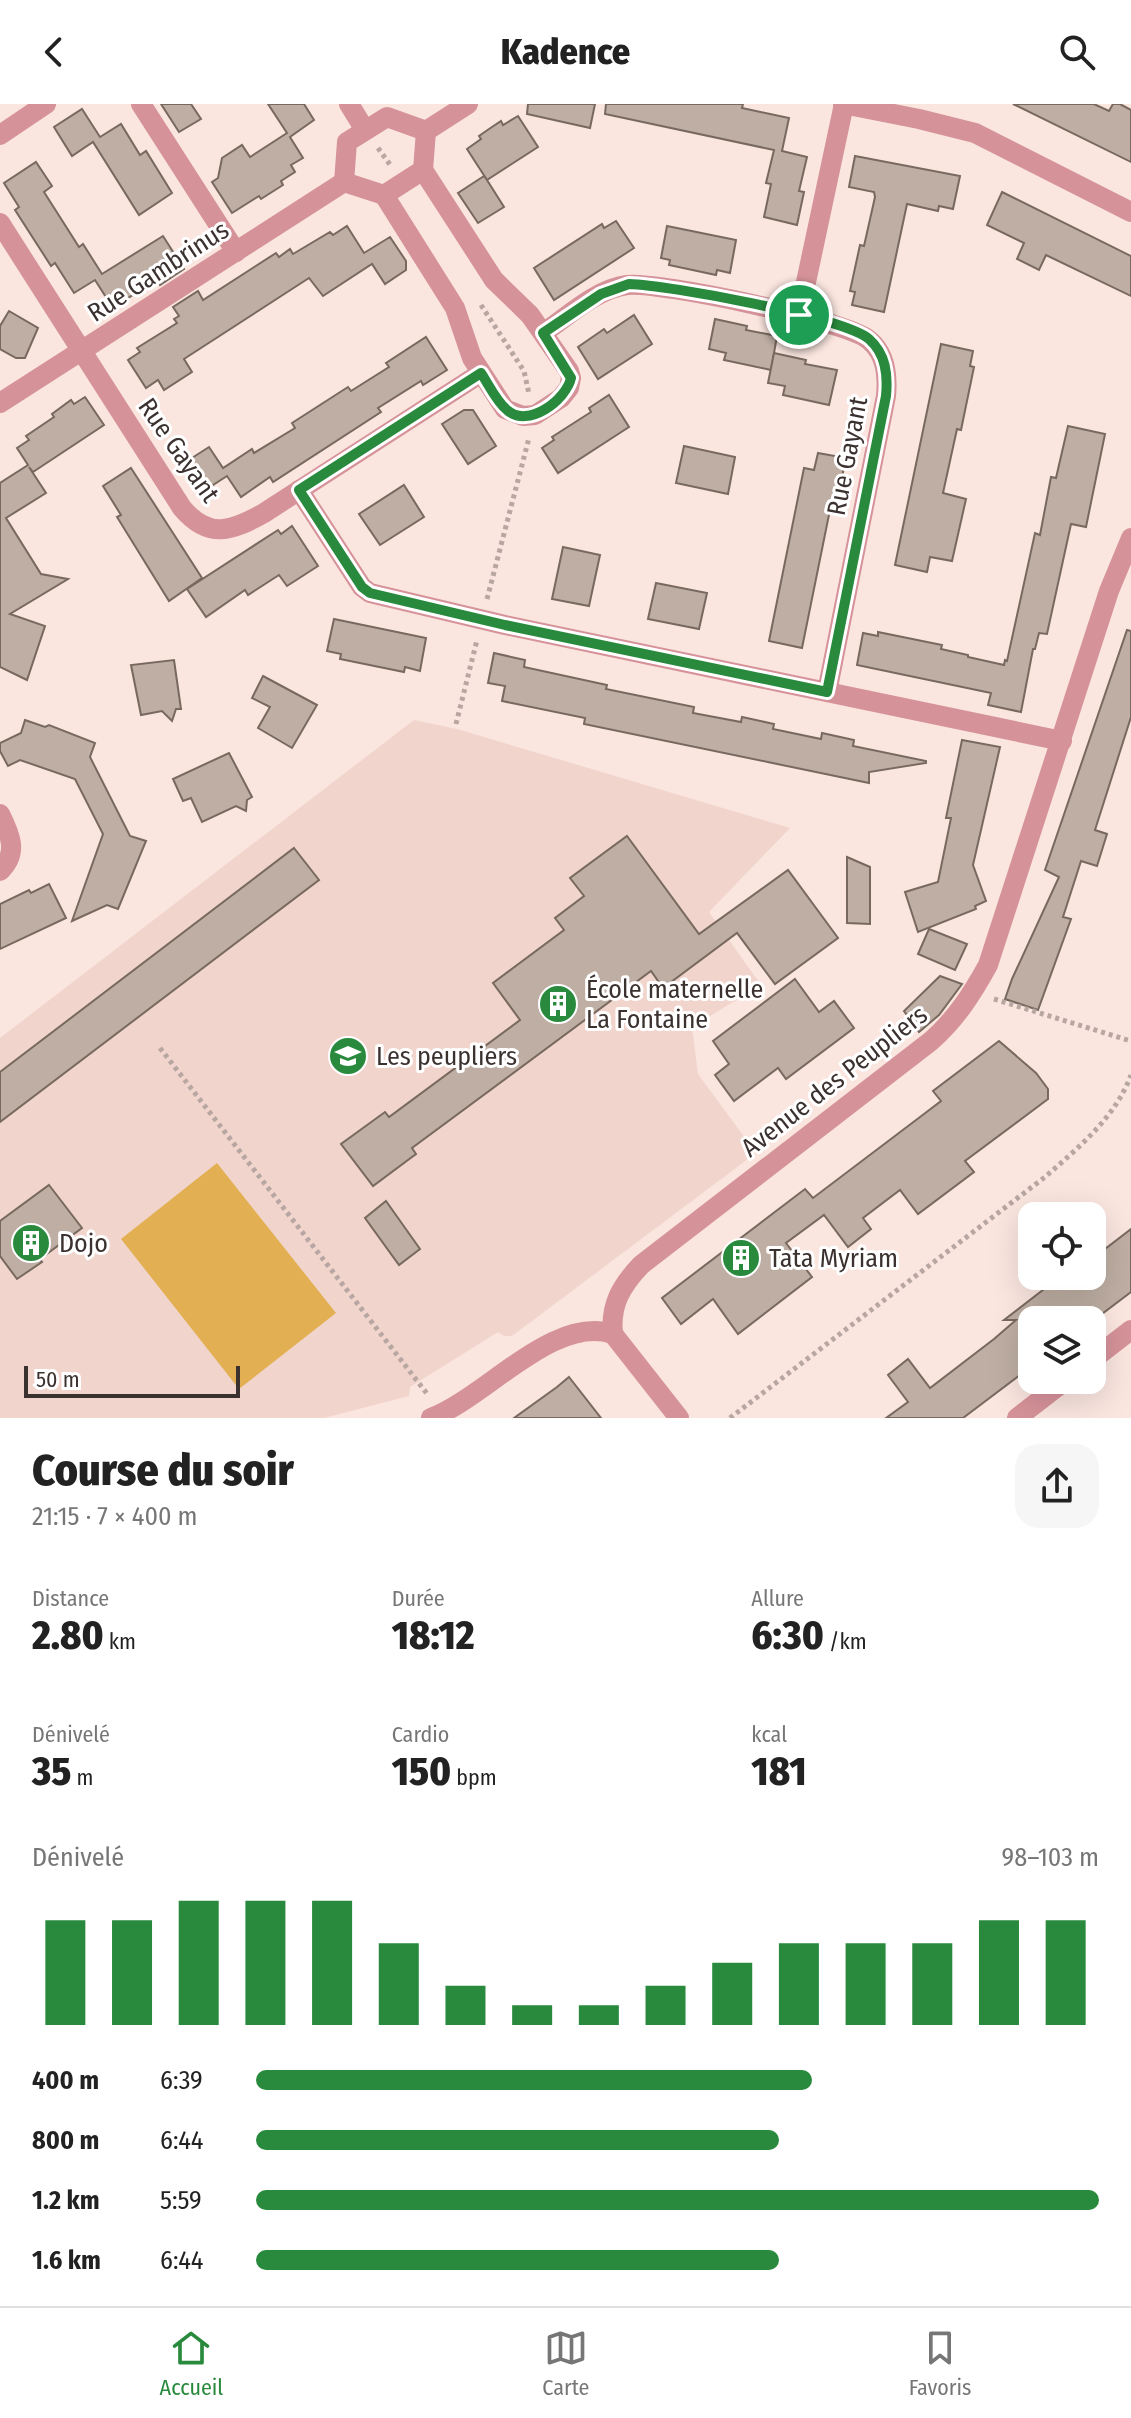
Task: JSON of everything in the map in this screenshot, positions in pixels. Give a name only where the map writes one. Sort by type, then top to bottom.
[{"type":"street","points":[[0,135],[46,104]]},
{"type":"street","points":[[141,104],[236,252]]},
{"type":"street","points":[[349,104],[365,130]]},
{"type":"street","points":[[426,131],[468,104]]},
{"type":"street","points":[[799,315],[844,104],[975,133],[1131,212]]},
{"type":"street","points":[[387,117],[426,131],[423,170],[494,280],[530,315],[571,378],[569,388],[561,398],[535,415],[523,416],[505,409],[472,358],[455,308],[384,195],[344,182],[347,142],[365,130],[387,117]]},
{"type":"street","points":[[384,195],[423,170]]},
{"type":"street","name":"Rue Gambrinus","points":[[0,403],[344,182]]},
{"type":"street","name":"Rue Gayant","points":[[0,223],[182,508],[194,522],[210,529],[224,530],[245,523],[481,373]]},
{"type":"street","name":"Rue Gayant","points":[[543,333],[601,294],[629,284],[666,288],[799,315],[848,328],[871,341],[881,354],[887,383],[827,692]]},
{"type":"street","points":[[299,490],[362,587],[370,593],[1062,741]]},
{"type":"street","name":"Avenue des Peupliers","points":[[613,1334],[612,1310],[616,1299],[628,1278],[641,1265],[931,1041],[973,993],[988,965],[1109,591],[1131,538]]},
{"type":"street","points":[[0,814],[12,843],[11,854],[0,871]]},
{"type":"street","points":[[436,1416],[561,1338],[599,1330],[613,1334],[679,1418]]},
{"type":"street","points":[[1106,1349],[1131,1330]]},
{"type":"street","points":[[1017,1418],[1048,1394]]},
{"type":"path","points":[[456,724],[535,415]]},
{"type":"path","points":[[973,993],[1131,1041]]},
{"type":"path","points":[[160,1048],[436,1416]]},
{"type":"path","points":[[730,1418],[1045,1177],[1090,1137],[1125,1090],[1131,1075]]},
{"type":"shaded area","name":"Les peupliers","points":[[414,720],[457,729],[790,828],[709,912],[761,985],[692,1027],[698,1074],[756,1153],[512,1336],[498,1332],[410,1387],[409,1396],[324,1418],[0,1418],[0,1038]]},
{"type":"shaded area","points":[[217,1163],[336,1313],[239,1389],[121,1239]]},
{"type":"building","points":[[161,104],[191,104],[201,119],[179,132]]},
{"type":"building","points":[[268,104],[304,104],[314,120],[290,137],[303,158],[291,165],[295,172],[281,181],[283,185],[232,213],[212,182],[218,178],[222,158],[242,145],[250,157],[287,133]]},
{"type":"building","points":[[528,104],[595,104],[590,128],[527,114]]},
{"type":"building","points":[[606,104],[743,104],[742,108],[789,118],[782,151],[807,157],[799,191],[804,192],[797,225],[764,217],[771,184],[766,183],[774,150],[605,114]]},
{"type":"building","points":[[1013,104],[1094,104],[1109,111],[1113,104],[1120,104],[1131,110],[1131,162]]},
{"type":"building","points":[[82,109],[100,137],[121,124],[140,155],[146,151],[172,193],[139,215],[93,142],[72,156],[54,127]]},
{"type":"building","points":[[518,116],[538,147],[487,180],[467,149],[481,139],[479,136],[501,121],[503,125]]},
{"type":"building","points":[[855,156],[960,176],[953,209],[939,206],[938,211],[907,204],[884,312],[852,305],[855,292],[850,291],[875,197],[874,192],[849,187]]},
{"type":"building","points":[[36,162],[52,186],[44,192],[79,247],[83,244],[102,274],[163,236],[184,269],[160,285],[157,279],[113,308],[95,280],[74,293],[55,263],[51,266],[15,210],[19,207],[4,183]]},
{"type":"building","points":[[484,176],[504,207],[478,223],[458,193]]},
{"type":"building","points":[[1002,192],[1131,256],[1131,296],[1046,255],[1039,270],[1017,259],[1024,243],[987,225]]},
{"type":"building","points":[[616,221],[634,248],[554,300],[534,268],[602,224],[604,228]]},
{"type":"building","points":[[347,226],[364,253],[390,237],[406,261],[406,270],[385,284],[372,264],[323,296],[309,278],[184,359],[192,372],[164,390],[158,380],[146,388],[128,360],[140,352],[137,348],[177,323],[174,319],[179,316],[173,307],[198,291],[203,300],[276,253],[279,257],[290,249],[293,254],[330,232],[333,235]]},
{"type":"building","points":[[667,226],[736,240],[730,273],[717,270],[716,275],[669,265],[670,260],[661,258]]},
{"type":"building","points":[[9,311],[38,328],[25,358],[16,358],[0,349],[0,326]]},
{"type":"building","points":[[634,315],[652,344],[598,379],[578,347],[604,329],[607,333]]},
{"type":"building","points":[[715,319],[747,326],[746,330],[777,336],[771,370],[724,360],[726,353],[709,349]]},
{"type":"building","points":[[426,337],[447,370],[423,385],[421,381],[378,408],[381,412],[273,482],[270,477],[241,497],[227,476],[199,494],[181,465],[209,447],[223,468],[252,449],[254,453],[295,428],[292,423],[348,387],[351,391],[389,367],[386,363]]},
{"type":"building","points":[[941,344],[973,351],[970,366],[974,367],[961,430],[957,429],[943,493],[966,499],[952,561],[930,557],[927,572],[895,565]]},
{"type":"building","points":[[774,353],[806,360],[805,364],[837,370],[829,405],[783,395],[785,386],[768,383]]},
{"type":"building","points":[[609,395],[629,427],[558,473],[542,448],[554,440],[552,437],[591,412],[589,408]]},
{"type":"building","points":[[85,397],[104,425],[33,472],[29,467],[46,493],[6,518],[41,574],[68,579],[10,614],[45,626],[27,680],[0,667],[0,483],[28,465],[17,448],[29,440],[26,436],[54,417],[52,414],[71,400],[74,404]]},
{"type":"building","points":[[464,410],[473,410],[496,446],[468,464],[442,424]]},
{"type":"building","points":[[1068,426],[1105,434],[1086,527],[1071,524],[1047,634],[1039,633],[1033,649],[1021,712],[988,705],[991,693],[857,665],[863,633],[878,636],[878,632],[942,645],[941,649],[1004,665],[1035,533],[1040,535],[1051,477],[1056,478]]},
{"type":"building","points":[[684,446],[735,457],[728,494],[676,483]]},
{"type":"building","points":[[818,453],[846,458],[839,491],[834,490],[802,648],[769,641],[804,468],[814,470]]},
{"type":"building","points":[[131,468],[202,578],[169,601],[117,517],[121,515],[103,486]]},
{"type":"building","points":[[404,485],[424,517],[380,545],[359,514]]},
{"type":"building","points":[[292,526],[318,566],[287,586],[279,575],[248,595],[245,590],[206,617],[187,589],[278,530],[281,534]]},
{"type":"building","points":[[563,547],[600,555],[589,606],[552,599]]},
{"type":"building","points":[[656,583],[707,593],[699,629],[648,619]]},
{"type":"building","points":[[334,619],[426,638],[420,671],[405,667],[404,672],[340,659],[341,654],[327,651]]},
{"type":"building","points":[[1127,630],[1131,631],[1131,717],[1095,830],[1107,834],[1097,866],[1081,861],[1063,917],[1071,919],[1038,1010],[1005,999],[1059,877],[1045,870]]},
{"type":"building","points":[[494,653],[525,660],[524,667],[607,685],[606,689],[694,707],[693,713],[741,722],[742,717],[774,724],[773,729],[821,739],[822,733],[854,740],[853,746],[926,763],[869,772],[869,783],[584,724],[585,718],[502,701],[505,686],[488,683]]},
{"type":"building","points":[[174,660],[181,709],[176,709],[172,721],[162,711],[141,715],[131,665]]},
{"type":"building","points":[[263,676],[317,705],[292,748],[258,728],[270,707],[252,698]]},
{"type":"building","points":[[25,720],[45,727],[49,725],[95,743],[90,757],[130,836],[146,841],[118,909],[107,905],[72,921],[103,834],[75,779],[20,760],[8,766],[0,751],[0,743],[21,733]]},
{"type":"building","points":[[962,740],[1000,747],[973,865],[986,901],[975,906],[976,909],[918,932],[905,892],[938,882],[951,818],[946,818]]},
{"type":"building","points":[[229,753],[252,797],[247,800],[246,811],[236,806],[202,822],[191,798],[183,801],[173,779]]},
{"type":"building","name":"École maternelle La Fontaine","points":[[627,836],[699,934],[788,870],[838,938],[775,984],[737,933],[663,988],[651,971],[412,1148],[416,1154],[373,1186],[341,1144],[385,1112],[389,1117],[520,1020],[493,983],[564,930],[555,918],[584,896],[570,878]]},
{"type":"building","points":[[294,848],[319,880],[0,1122],[0,1072]]},
{"type":"building","points":[[847,857],[870,867],[870,924],[847,923]]},
{"type":"building","points":[[49,884],[66,918],[0,949],[0,904]]},
{"type":"building","points":[[929,929],[967,944],[955,970],[918,954]]},
{"type":"building","points":[[940,976],[962,984],[939,1015],[919,1032],[904,1011]]},
{"type":"building","points":[[795,979],[819,1012],[834,1001],[854,1028],[786,1079],[778,1068],[734,1101],[715,1075],[729,1064],[713,1041]]},
{"type":"building","points":[[999,1041],[1036,1073],[1048,1089],[1048,1099],[965,1161],[974,1172],[918,1214],[900,1190],[863,1218],[871,1229],[848,1247],[824,1215],[786,1243],[812,1277],[738,1334],[713,1299],[681,1324],[662,1298],[805,1189],[813,1198],[941,1101],[933,1091]]},
{"type":"building","name":"Dojo","points":[[49,1185],[82,1228],[17,1279],[0,1256],[0,1221]]},
{"type":"building","points":[[386,1201],[420,1249],[399,1265],[365,1218]]},
{"type":"building","points":[[1131,1229],[1131,1292],[1106,1311],[1106,1306],[1022,1306],[1043,1290],[1106,1290],[1106,1248]]},
{"type":"building","points":[[1018,1309],[1018,1377],[963,1418],[886,1418],[908,1402],[888,1375],[908,1359],[930,1388],[1016,1320],[1004,1320]]},
{"type":"building","points":[[569,1377],[601,1418],[514,1418],[557,1387]]},
{"type":"place","name":"École maternelle La Fontaine","points":[[558,1004]]},
{"type":"place","name":"Les peupliers","points":[[348,1056]]},
{"type":"place","name":"Dojo","points":[[31,1243]]},
{"type":"place","name":"Tata Myriam","points":[[741,1258]]},
{"type":"route","points":[[645,284],[799,315],[862,334],[881,354],[887,383],[827,692],[505,625],[370,593],[362,587],[299,490],[481,373],[505,409],[512,414],[535,415],[561,398],[569,388],[571,378],[543,333],[616,287],[645,284]]}]
